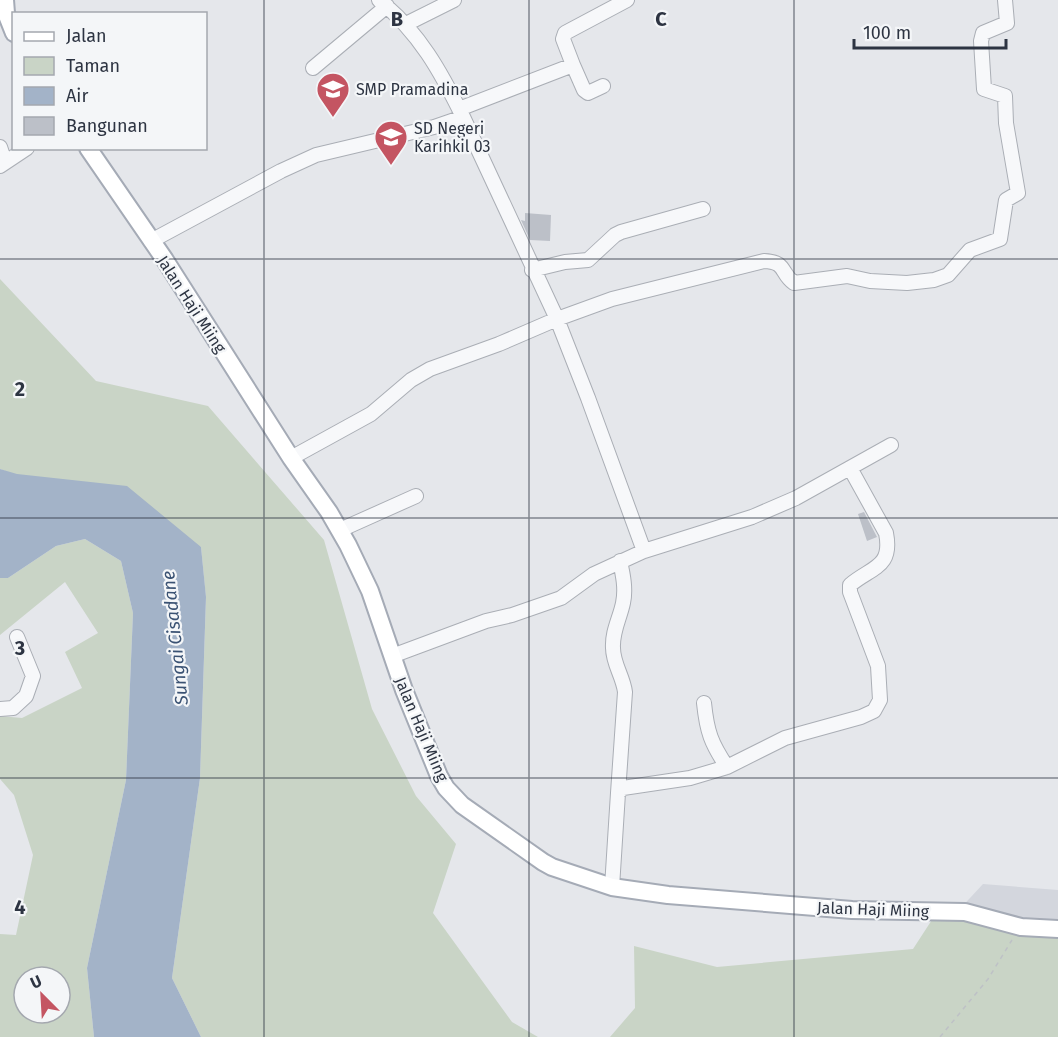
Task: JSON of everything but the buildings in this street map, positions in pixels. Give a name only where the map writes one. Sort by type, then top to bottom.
[{"type":"main road","points":[[3,3],[12,29]]},
{"type":"main road","name":"Jalan Haji Miing","points":[[89,150],[340,530],[370,591],[392,656],[439,776],[453,796],[476,816],[552,867],[612,887],[668,895],[852,910],[965,912],[1021,927],[1058,928]]},
{"type":"street","points":[[406,24],[454,0]]},
{"type":"street","points":[[603,86],[588,93],[584,90],[563,39],[565,33],[627,0]]},
{"type":"street","points":[[291,458],[371,414],[411,380],[430,369],[612,299],[764,261],[774,261],[780,264],[789,279],[795,283],[847,276],[870,281],[908,283],[934,280],[948,275],[970,250],[1000,239],[1006,200],[1018,194],[1006,123],[1005,96],[984,89],[981,41],[983,33],[1007,23],[1005,0]]},
{"type":"street","points":[[313,68],[383,3],[406,24],[441,72],[556,319],[588,398],[644,551]]},
{"type":"street","points":[[151,241],[281,171],[316,155],[411,133],[573,65]]},
{"type":"street","points":[[0,147],[2,164],[24,150]]},
{"type":"street","points":[[532,270],[565,262],[588,260],[615,234],[703,209]]},
{"type":"street","points":[[392,656],[486,621],[512,615],[561,598],[594,574],[620,561],[644,551],[752,517],[796,498],[891,445]]},
{"type":"street","points":[[618,793],[623,788],[690,778],[727,767],[785,738],[861,717],[874,711],[880,700],[878,666],[850,592],[850,585],[883,564],[888,543],[886,534],[850,468]]},
{"type":"street","points":[[340,530],[416,496]]},
{"type":"street","points":[[612,887],[625,692],[624,680],[615,662],[612,649],[614,629],[623,603],[624,581],[620,561]]},
{"type":"street","points":[[0,709],[13,708],[26,696],[33,676],[17,637]]},
{"type":"street","points":[[704,703],[706,727],[712,744],[727,767]]},
{"type":"path","points":[[940,1037],[988,979],[1021,927]]},
{"type":"shaded area","points":[[983,884],[1058,890],[1058,924],[957,912]]},
{"type":"green space","points":[[0,279],[96,381],[208,406],[324,540],[372,709],[416,796],[456,844],[433,913],[512,1022],[538,1037],[201,1037],[172,978],[200,778],[206,598],[201,547],[0,469]]},
{"type":"green space","points":[[85,539],[121,561],[133,613],[126,780],[87,968],[94,1037],[0,1037],[0,934],[16,935],[33,855],[14,795],[0,779],[0,716],[22,718],[82,688],[65,652],[98,633],[65,582],[0,635],[0,578],[8,578],[56,546]]},
{"type":"green space","points":[[939,909],[1058,924],[1058,1037],[610,1037],[635,1008],[634,946],[717,967],[913,949]]},
{"type":"water","name":"Sungai Cisadane","points":[[0,469],[17,474],[127,486],[201,547],[206,597],[200,778],[172,978],[201,1037],[94,1037],[87,968],[126,780],[133,613],[121,561],[85,539],[56,546],[8,578],[0,578]]},
{"type":"place","name":"SMP Pramadina","points":[[333,118]]},
{"type":"place","name":"SD Negeri Karihkil 03","points":[[391,166]]}]
